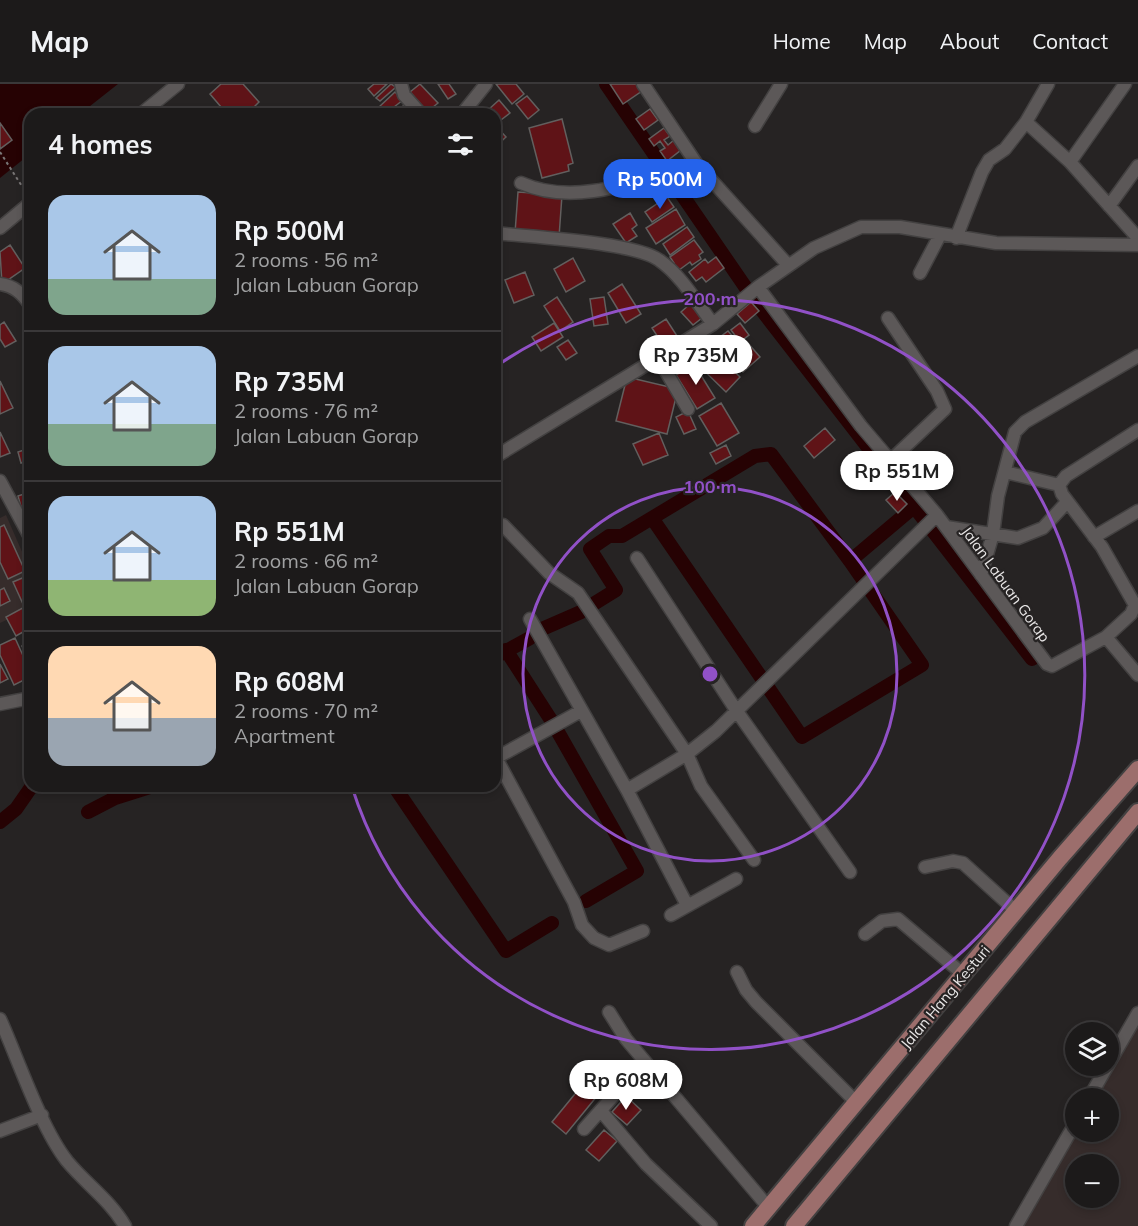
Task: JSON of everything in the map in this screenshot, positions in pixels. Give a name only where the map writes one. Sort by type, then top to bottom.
[{"type":"main road","name":"Jalan Hang Kesturi","points":[[753,1226],[1138,768]]},
{"type":"main road","name":"Jalan Hang Kesturi","points":[[794,1226],[1138,812]]},
{"type":"street","points":[[148,108],[178,84]]},
{"type":"street","points":[[401,84],[404,95],[416,108]]},
{"type":"street","points":[[467,108],[486,84]]},
{"type":"street","points":[[643,84],[696,163],[788,265]]},
{"type":"street","points":[[755,126],[781,84]]},
{"type":"street","points":[[956,238],[989,160],[1005,149],[1026,122],[1048,84]]},
{"type":"street","points":[[1070,162],[1125,84]]},
{"type":"street","points":[[1026,122],[1070,162],[1138,238]]},
{"type":"street","points":[[521,183],[544,192],[574,195],[696,163]]},
{"type":"street","points":[[1109,207],[1138,166]]},
{"type":"street","points":[[0,228],[24,206]]},
{"type":"street","points":[[501,453],[713,324],[756,288],[814,248],[861,227],[900,227],[996,243],[1138,245]]},
{"type":"street","points":[[501,234],[615,247],[652,256],[668,268],[713,324]]},
{"type":"street","points":[[920,273],[940,235]]},
{"type":"street","points":[[0,284],[11,286],[24,296]]},
{"type":"street","name":"Jalan Labuan Gorap","points":[[756,288],[861,426],[891,460],[935,518],[946,527],[1047,664],[1056,665],[1106,637],[1131,614],[1135,605],[1094,537]]},
{"type":"street","points":[[888,318],[938,391],[945,409],[940,417],[891,460]]},
{"type":"street","points":[[981,575],[993,534],[999,496],[1015,432],[1025,422],[1138,356]]},
{"type":"street","points":[[658,358],[688,409]]},
{"type":"street","points":[[1059,485],[1066,476],[1138,430]]},
{"type":"street","points":[[1005,472],[1059,485]]},
{"type":"street","points":[[0,481],[24,526]]},
{"type":"street","points":[[1059,485],[1067,502],[1094,537],[1138,511]]},
{"type":"street","points":[[946,527],[1018,538],[1029,536],[1043,528],[1067,502]]},
{"type":"street","points":[[627,790],[687,754],[736,710],[935,518]]},
{"type":"street","points":[[501,525],[549,573],[578,593],[687,754],[701,786],[754,860]]},
{"type":"street","points":[[637,558],[736,710],[850,872]]},
{"type":"street","points":[[530,619],[627,790],[687,905]]},
{"type":"street","points":[[1106,637],[1138,675]]},
{"type":"street","points":[[0,704],[24,699]]},
{"type":"street","points":[[501,754],[581,711]]},
{"type":"street","points":[[501,766],[574,902],[586,931],[600,943],[609,945],[643,931]]},
{"type":"street","points":[[925,867],[953,861],[963,863],[1017,911]]},
{"type":"street","points":[[671,915],[736,879]]},
{"type":"street","points":[[865,934],[882,921],[898,920],[964,975]]},
{"type":"street","points":[[737,972],[746,990],[756,1002],[856,1102]]},
{"type":"street","points":[[609,1012],[626,1040],[769,1208]]},
{"type":"street","points":[[1119,1046],[1138,1013]]},
{"type":"street","points":[[0,1019],[42,1115],[67,1161],[100,1192],[126,1226]]},
{"type":"street","points":[[584,1129],[616,1093]]},
{"type":"street","points":[[601,1111],[646,1164],[711,1226]]},
{"type":"street","points":[[0,1131],[42,1115]]},
{"type":"street","points":[[1016,1226],[1065,1141]]},
{"type":"path","points":[[0,152],[24,191]]},
{"type":"shaded area","points":[[0,84],[118,84],[88,108],[24,108],[24,159],[0,178]]},
{"type":"shaded area","points":[[6,515],[24,556],[24,612],[0,623],[0,518]]},
{"type":"shaded area","points":[[1138,1004],[1138,1226],[1012,1226],[1065,1132],[1065,1142],[1119,1142],[1119,1088],[1091,1088],[1097,1076],[1119,1076],[1119,1038]]},
{"type":"building","points":[[221,84],[243,84],[259,102],[253,108],[222,108],[210,94]]},
{"type":"building","points":[[374,84],[387,84],[374,96],[368,89]]},
{"type":"building","points":[[391,84],[396,87],[380,101],[376,98]]},
{"type":"building","points":[[420,84],[438,103],[432,108],[424,108],[410,92]]},
{"type":"building","points":[[438,84],[449,84],[456,94],[448,99]]},
{"type":"building","points":[[496,84],[516,84],[524,94],[512,104]]},
{"type":"building","points":[[610,84],[638,84],[642,91],[623,104]]},
{"type":"building","points":[[395,92],[403,100],[393,108],[379,107]]},
{"type":"building","points":[[527,96],[539,110],[528,119],[516,104]]},
{"type":"building","points":[[499,100],[510,113],[501,120],[501,108],[490,108]]},
{"type":"building","points":[[406,103],[411,108],[401,108]]},
{"type":"building","points":[[650,109],[658,120],[644,130],[636,119]]},
{"type":"building","points":[[562,119],[573,163],[568,165],[569,171],[542,178],[529,128]]},
{"type":"building","points":[[0,123],[12,140],[0,149]]},
{"type":"building","points":[[664,128],[670,136],[664,140],[668,145],[674,140],[681,150],[667,161],[660,151],[665,148],[660,141],[654,146],[649,139]]},
{"type":"building","points":[[501,132],[506,137],[501,142]]},
{"type":"building","points":[[659,175],[671,194],[660,201],[648,182]]},
{"type":"building","points":[[518,192],[562,195],[559,237],[515,233]]},
{"type":"building","points":[[667,197],[674,207],[652,222],[645,212]]},
{"type":"building","points":[[676,209],[685,225],[656,244],[646,228]]},
{"type":"building","points":[[630,213],[637,225],[632,229],[637,236],[626,243],[613,224]]},
{"type":"building","points":[[687,227],[694,237],[670,255],[663,244]]},
{"type":"building","points":[[694,240],[703,252],[699,255],[701,259],[692,265],[690,262],[675,273],[670,266],[674,263],[670,257]]},
{"type":"building","points":[[10,245],[24,266],[2,284],[0,252]]},
{"type":"building","points":[[716,257],[724,268],[706,282],[702,277],[696,281],[689,272],[705,259],[708,263]]},
{"type":"building","points":[[573,258],[585,281],[566,292],[554,269]]},
{"type":"building","points":[[525,272],[534,295],[514,303],[505,280]]},
{"type":"building","points":[[622,284],[641,314],[626,323],[608,293]]},
{"type":"building","points":[[557,297],[573,322],[560,331],[544,306]]},
{"type":"building","points":[[604,297],[608,324],[594,326],[590,299]]},
{"type":"building","points":[[751,302],[759,311],[745,323],[737,314]]},
{"type":"building","points":[[690,304],[702,318],[693,325],[681,312]]},
{"type":"building","points":[[666,319],[679,339],[665,348],[652,328]]},
{"type":"building","points":[[4,322],[16,341],[5,347],[0,339],[0,325]]},
{"type":"building","points":[[554,323],[563,337],[541,351],[532,337]]},
{"type":"building","points":[[740,323],[749,335],[740,342],[731,330]]},
{"type":"building","points":[[728,331],[739,344],[727,354],[716,340]]},
{"type":"building","points":[[701,339],[740,377],[726,392],[687,354]]},
{"type":"building","points":[[568,340],[577,353],[566,360],[557,347]]},
{"type":"building","points":[[747,342],[760,357],[743,372],[730,357]]},
{"type":"building","points":[[694,364],[715,398],[697,409],[676,375]]},
{"type":"building","points":[[627,377],[678,389],[667,434],[616,421]]},
{"type":"building","points":[[0,381],[13,408],[0,414]]},
{"type":"building","points":[[721,403],[739,433],[717,446],[699,416]]},
{"type":"building","points":[[688,411],[696,429],[684,434],[676,417]]},
{"type":"building","points":[[825,428],[835,440],[814,458],[804,446]]},
{"type":"building","points":[[0,432],[10,453],[0,457]]},
{"type":"building","points":[[659,433],[668,455],[643,465],[633,444]]},
{"type":"building","points":[[726,445],[731,456],[716,464],[710,453]]},
{"type":"building","points":[[24,450],[24,462],[21,463],[18,452]]},
{"type":"building","points":[[895,492],[907,504],[898,513],[886,500]]},
{"type":"building","points":[[24,494],[24,517],[18,496]]},
{"type":"building","points":[[4,525],[24,569],[24,571],[8,579],[0,562],[0,527]]},
{"type":"building","points":[[24,577],[24,604],[23,604],[13,582]]},
{"type":"building","points":[[4,588],[10,601],[0,606],[0,590]]},
{"type":"building","points":[[24,607],[24,631],[16,636],[6,617]]},
{"type":"building","points":[[15,638],[24,658],[24,680],[14,685],[0,655],[0,645]]},
{"type":"building","points":[[0,664],[8,679],[0,683]]},
{"type":"building","points":[[597,1067],[611,1079],[566,1134],[552,1122]]},
{"type":"building","points":[[626,1096],[641,1110],[627,1125],[612,1112]]},
{"type":"building","points":[[604,1130],[617,1141],[599,1161],[586,1150]]},
{"type":"waterway","points":[[606,84],[757,304],[1032,659]]},
{"type":"waterway","points":[[595,603],[616,590],[590,549],[609,536],[622,536],[755,456],[771,454],[850,561],[914,507]]},
{"type":"waterway","points":[[652,518],[802,737],[922,665],[850,561]]},
{"type":"waterway","points":[[542,629],[581,612]]},
{"type":"waterway","points":[[501,654],[530,638]]},
{"type":"waterway","points":[[506,650],[551,720]]},
{"type":"waterway","points":[[558,732],[637,871],[586,901]]},
{"type":"waterway","points":[[0,822],[16,809],[28,792]]},
{"type":"waterway","points":[[88,812],[115,798],[134,792]]},
{"type":"waterway","points":[[398,792],[506,951],[552,923]]}]
